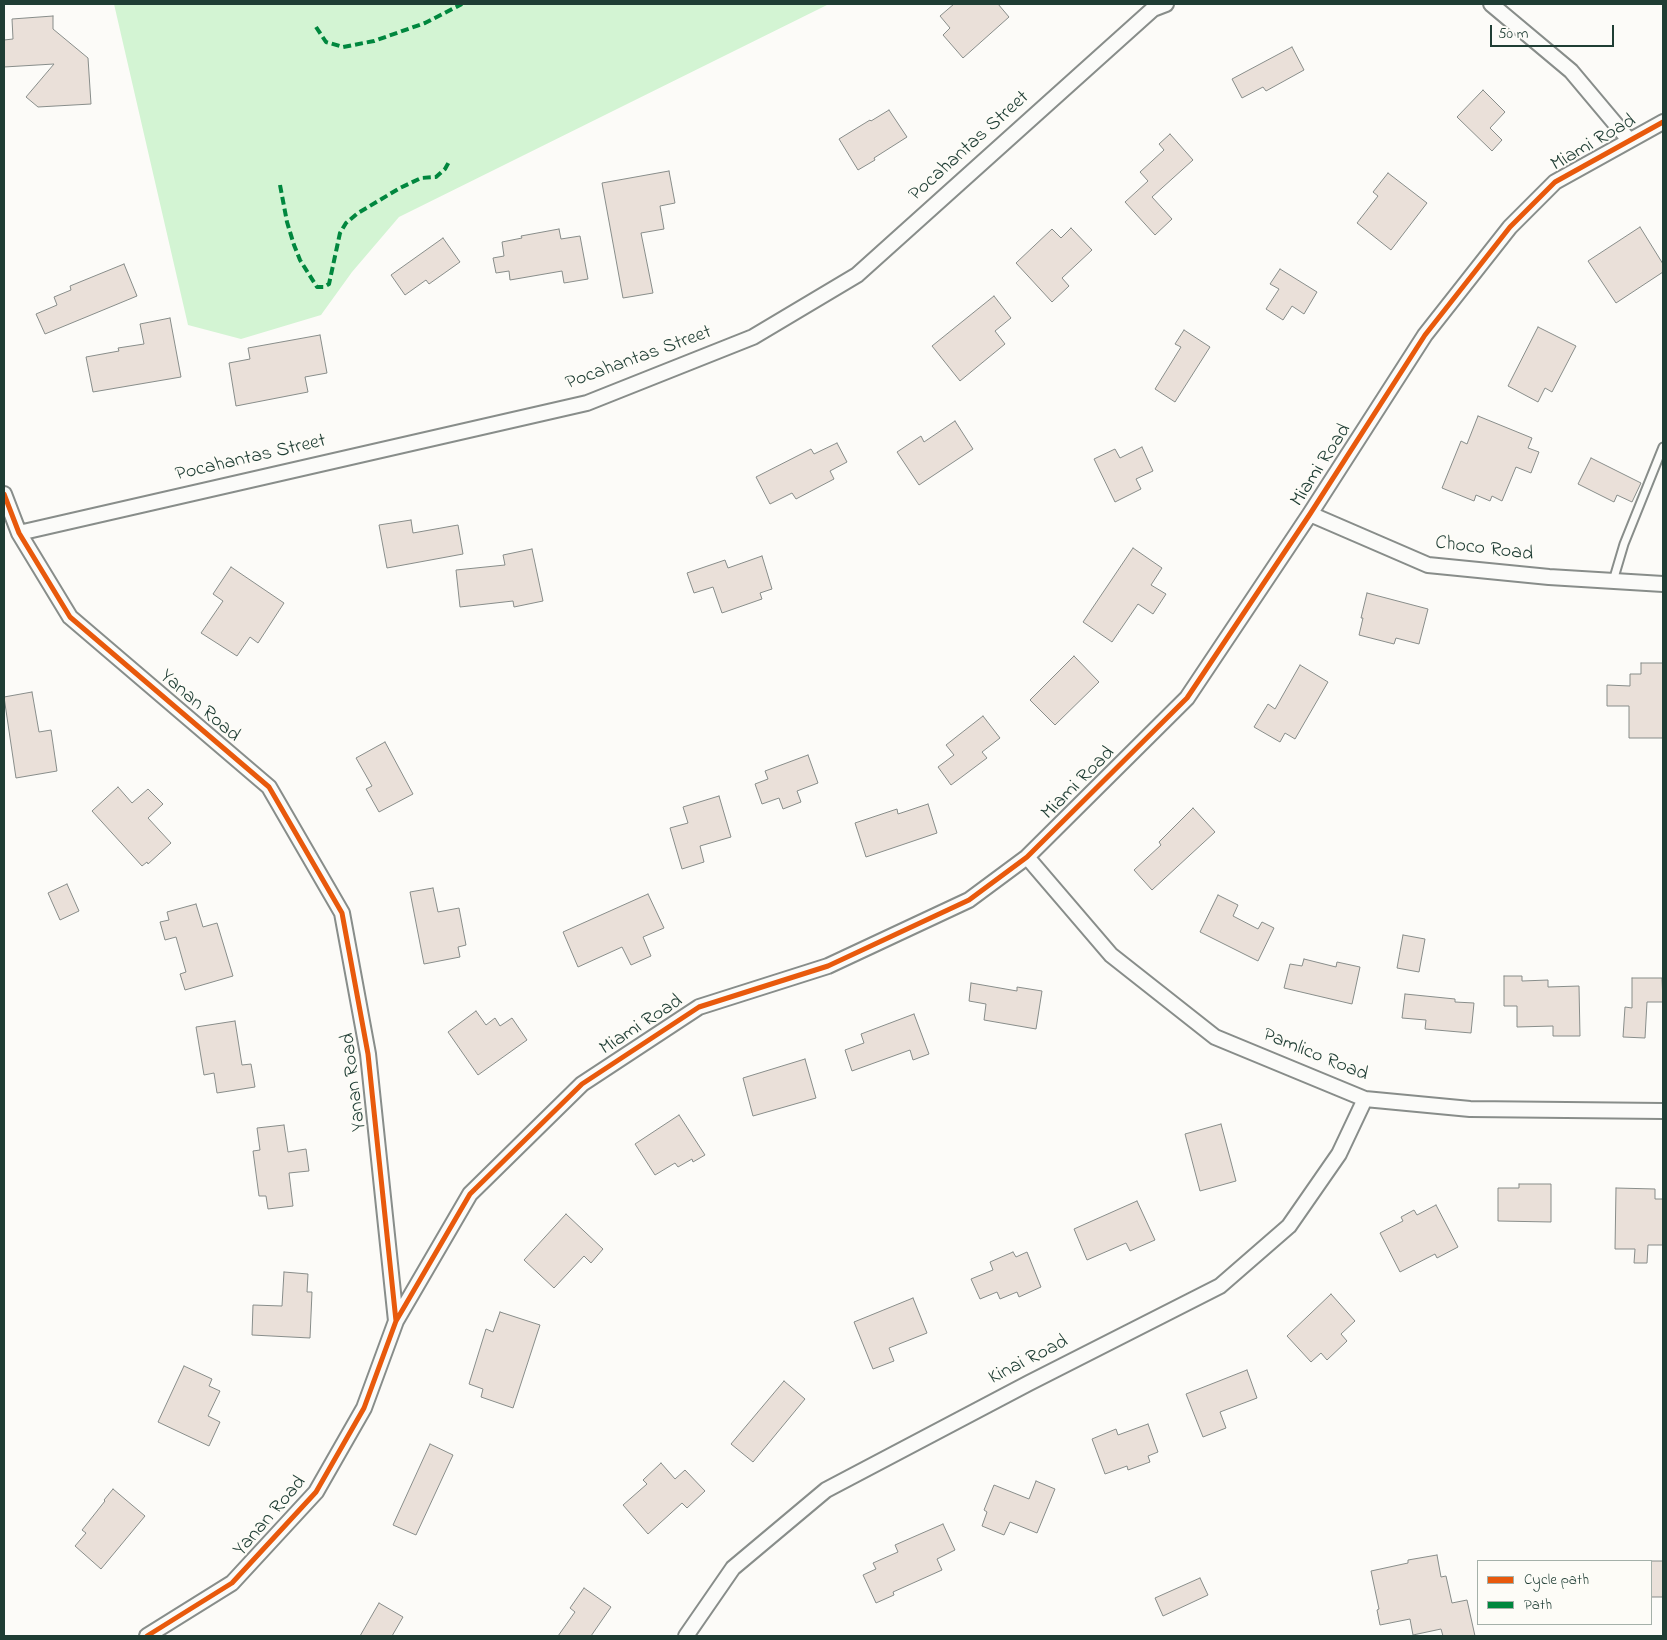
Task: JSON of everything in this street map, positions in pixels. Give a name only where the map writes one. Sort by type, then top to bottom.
[{"type":"street","name":"Pocahantas Street","points":[[19,533],[587,403],[753,337],[857,275],[1153,10],[1166,4]]},
{"type":"street","points":[[1491,4],[1571,71],[1629,140]]},
{"type":"street","name":"Miami Road","points":[[396,1321],[470,1194],[582,1084],[700,1007],[828,966],[969,900],[1027,858],[1187,698],[1310,514],[1425,335],[1510,227],[1555,182],[1663,122]]},
{"type":"street","name":"Yanan Road","points":[[4,494],[19,533],[70,617],[269,787],[342,913],[368,1054],[396,1321],[364,1408],[316,1492],[232,1582],[147,1636]]},
{"type":"street","name":"Choco Road","points":[[1310,514],[1428,565],[1549,578],[1663,584]]},
{"type":"street","name":"Pamlico Road","points":[[1027,858],[1111,955],[1215,1037],[1365,1099],[1470,1109],[1663,1111]]},
{"type":"street","name":"Kinai Road","points":[[686,1636],[733,1568],[826,1490],[1038,1378],[1220,1286],[1289,1226],[1339,1154],[1365,1099]]},
{"type":"lane","points":[[1614,581],[1624,544],[1663,447]]},
{"type":"green space","points":[[114,4],[829,4],[399,217],[352,272],[321,315],[241,339],[188,325]]},
{"type":"building","points":[[954,4],[998,4],[1009,17],[963,58],[943,35],[950,28],[940,16]]},
{"type":"building","points":[[53,16],[53,29],[88,58],[91,104],[38,107],[26,97],[54,64],[4,67],[4,40],[13,39],[12,19]]},
{"type":"building","points":[[1292,47],[1304,70],[1266,91],[1263,87],[1242,98],[1232,79]]},
{"type":"building","points":[[1483,90],[1505,112],[1490,128],[1502,140],[1492,151],[1457,117]]},
{"type":"building","points":[[889,110],[907,137],[858,170],[839,139]]},
{"type":"building","points":[[1170,134],[1193,160],[1152,197],[1172,219],[1155,235],[1125,202],[1148,181],[1140,172],[1164,150],[1159,144]]},
{"type":"building","points":[[669,171],[675,203],[660,206],[664,229],[641,233],[653,293],[623,298],[602,183]]},
{"type":"building","points":[[1388,173],[1427,203],[1391,250],[1357,223],[1378,196],[1373,192]]},
{"type":"building","points":[[1640,227],[1663,264],[1663,272],[1616,303],[1588,261]]},
{"type":"building","points":[[1071,228],[1092,250],[1062,278],[1069,286],[1052,302],[1016,263],[1052,229],[1061,238]]},
{"type":"building","points":[[559,229],[561,239],[580,236],[588,279],[564,283],[562,271],[510,280],[509,271],[496,273],[493,258],[504,256],[502,242],[522,238],[521,236]]},
{"type":"building","points":[[443,238],[460,262],[429,284],[426,280],[405,295],[391,275]]},
{"type":"building","points":[[124,264],[137,296],[45,334],[36,314],[57,305],[54,297],[71,290],[70,286]]},
{"type":"building","points":[[1280,269],[1317,292],[1304,314],[1292,306],[1283,320],[1266,309],[1279,289],[1270,284]]},
{"type":"building","points":[[994,296],[1011,318],[995,331],[1005,344],[960,381],[932,346]]},
{"type":"building","points":[[170,318],[181,377],[93,392],[86,357],[119,351],[118,348],[144,344],[140,324]]},
{"type":"building","points":[[1538,327],[1576,346],[1552,392],[1545,388],[1538,402],[1508,386]]},
{"type":"building","points":[[1184,330],[1210,347],[1175,402],[1155,389],[1181,347],[1175,344]]},
{"type":"building","points":[[320,335],[327,373],[305,377],[308,392],[236,406],[229,363],[250,359],[248,348]]},
{"type":"building","points":[[1478,416],[1532,438],[1528,448],[1539,452],[1531,473],[1516,467],[1502,501],[1492,496],[1490,501],[1476,495],[1474,501],[1442,488],[1461,441],[1467,444]]},
{"type":"building","points":[[955,421],[973,449],[919,485],[897,452],[921,436],[924,442]]},
{"type":"building","points":[[837,443],[847,462],[830,471],[834,479],[796,499],[792,493],[770,504],[756,477],[811,449],[814,454]]},
{"type":"building","points":[[1142,447],[1153,471],[1136,479],[1141,489],[1115,502],[1094,459],[1115,449],[1120,458]]},
{"type":"building","points":[[1591,458],[1641,483],[1632,502],[1617,495],[1614,502],[1578,484]]},
{"type":"building","points":[[411,520],[413,533],[458,525],[463,554],[387,568],[379,525]]},
{"type":"building","points":[[1133,548],[1162,568],[1151,585],[1166,594],[1153,614],[1138,604],[1112,642],[1083,622]]},
{"type":"building","points":[[532,549],[543,601],[514,607],[513,601],[460,607],[456,570],[505,565],[503,555]]},
{"type":"building","points":[[762,556],[772,589],[760,593],[762,599],[722,613],[713,587],[694,593],[687,573],[725,560],[728,568]]},
{"type":"building","points":[[231,567],[284,603],[258,643],[250,637],[237,656],[201,633],[223,601],[213,594]]},
{"type":"building","points":[[1367,593],[1428,609],[1419,644],[1396,638],[1394,644],[1359,635]]},
{"type":"building","points":[[1074,656],[1099,682],[1055,725],[1030,700]]},
{"type":"building","points":[[1641,663],[1663,663],[1663,738],[1629,738],[1629,706],[1607,706],[1607,685],[1630,686],[1630,674],[1641,674]]},
{"type":"building","points":[[1300,665],[1328,682],[1295,739],[1285,733],[1280,742],[1254,727],[1268,704],[1275,709]]},
{"type":"building","points":[[32,692],[39,732],[51,730],[57,771],[16,778],[4,697]]},
{"type":"building","points":[[983,716],[1000,738],[982,752],[987,758],[951,785],[938,767],[954,755],[946,745]]},
{"type":"building","points":[[385,742],[413,794],[379,812],[366,789],[372,786],[356,758]]},
{"type":"building","points":[[808,755],[818,783],[797,791],[801,802],[783,809],[779,798],[762,804],[755,784],[768,779],[765,771]]},
{"type":"building","points":[[118,787],[132,803],[148,789],[163,804],[148,818],[171,843],[148,864],[147,862],[142,866],[92,811]]},
{"type":"building","points":[[719,796],[731,837],[700,846],[704,862],[682,869],[670,828],[688,823],[683,807]]},
{"type":"building","points":[[928,804],[937,833],[866,857],[855,823],[897,809],[898,814]]},
{"type":"building","points":[[1193,808],[1215,832],[1152,890],[1134,870],[1161,845],[1159,842]]},
{"type":"building","points":[[67,884],[79,911],[60,920],[48,893]]},
{"type":"building","points":[[433,888],[438,912],[459,908],[466,945],[458,947],[460,957],[424,964],[410,892]]},
{"type":"building","points":[[648,894],[664,928],[643,937],[651,956],[631,965],[622,947],[578,967],[563,932]]},
{"type":"building","points":[[1218,895],[1238,905],[1233,916],[1258,929],[1262,922],[1274,928],[1258,961],[1200,932]]},
{"type":"building","points":[[196,904],[203,927],[217,923],[233,976],[185,990],[180,974],[186,972],[176,937],[165,940],[160,922],[169,920],[167,912]]},
{"type":"building","points":[[1403,935],[1425,939],[1419,972],[1397,968]]},
{"type":"building","points":[[1304,959],[1336,967],[1337,962],[1360,967],[1352,1004],[1284,988],[1290,964],[1302,966]]},
{"type":"building","points":[[1504,976],[1522,976],[1522,981],[1548,980],[1548,987],[1579,986],[1580,1036],[1553,1036],[1553,1026],[1517,1027],[1517,1006],[1504,1006]]},
{"type":"building","points":[[1632,978],[1662,978],[1663,1002],[1647,1002],[1645,1038],[1623,1037],[1625,1007],[1632,1008]]},
{"type":"building","points":[[971,983],[1017,991],[1017,987],[1042,991],[1036,1029],[984,1020],[986,1004],[969,1001]]},
{"type":"building","points":[[1405,994],[1455,999],[1455,1002],[1474,1003],[1471,1033],[1425,1029],[1426,1020],[1402,1018]]},
{"type":"building","points":[[476,1011],[486,1025],[495,1018],[500,1026],[512,1018],[527,1040],[478,1075],[448,1032]]},
{"type":"building","points":[[914,1014],[929,1054],[913,1060],[910,1050],[852,1071],[845,1050],[864,1043],[861,1034]]},
{"type":"building","points":[[235,1021],[242,1065],[251,1064],[255,1087],[217,1093],[214,1073],[204,1075],[196,1027]]},
{"type":"building","points":[[805,1059],[816,1098],[753,1116],[743,1078]]},
{"type":"building","points":[[679,1115],[705,1155],[693,1162],[692,1159],[678,1167],[675,1163],[655,1175],[635,1144]]},
{"type":"building","points":[[1221,1124],[1236,1181],[1200,1191],[1185,1134]]},
{"type":"building","points":[[284,1125],[288,1152],[306,1149],[309,1171],[289,1173],[293,1206],[268,1209],[266,1196],[259,1196],[253,1151],[260,1150],[257,1128]]},
{"type":"building","points":[[1519,1184],[1551,1184],[1551,1222],[1498,1221],[1498,1188],[1519,1188]]},
{"type":"building","points":[[1616,1188],[1655,1189],[1655,1199],[1663,1199],[1663,1245],[1648,1245],[1647,1263],[1634,1263],[1635,1249],[1615,1249]]},
{"type":"building","points":[[1137,1201],[1155,1240],[1130,1251],[1126,1243],[1087,1260],[1074,1229]]},
{"type":"building","points":[[1436,1205],[1458,1247],[1437,1258],[1435,1254],[1400,1272],[1380,1233],[1403,1221],[1401,1217],[1414,1210],[1417,1215]]},
{"type":"building","points":[[566,1214],[603,1249],[591,1263],[584,1256],[554,1288],[524,1260]]},
{"type":"building","points":[[1013,1252],[1016,1257],[1027,1252],[1041,1287],[1019,1297],[1017,1292],[1000,1299],[997,1292],[980,1299],[971,1279],[993,1270],[990,1262]]},
{"type":"building","points":[[284,1272],[308,1274],[307,1292],[312,1292],[310,1338],[252,1335],[253,1305],[282,1306]]},
{"type":"building","points":[[1331,1294],[1355,1321],[1341,1334],[1347,1341],[1327,1360],[1321,1353],[1311,1362],[1287,1336]]},
{"type":"building","points":[[913,1298],[927,1333],[889,1348],[894,1361],[873,1369],[854,1322]]},
{"type":"building","points":[[500,1312],[540,1325],[513,1408],[481,1397],[483,1389],[469,1384],[486,1329],[493,1332]]},
{"type":"building","points":[[184,1366],[212,1379],[209,1386],[220,1391],[208,1416],[220,1422],[209,1446],[158,1422]]},
{"type":"building","points":[[1247,1370],[1257,1398],[1220,1412],[1226,1428],[1203,1437],[1186,1394]]},
{"type":"building","points":[[784,1381],[805,1399],[753,1462],[731,1444]]},
{"type":"building","points":[[1148,1424],[1158,1452],[1148,1456],[1150,1462],[1128,1470],[1127,1466],[1105,1474],[1092,1439],[1116,1429],[1118,1435]]},
{"type":"building","points":[[430,1444],[453,1455],[416,1535],[393,1525]]},
{"type":"building","points":[[661,1463],[675,1479],[685,1470],[705,1491],[687,1508],[682,1503],[648,1534],[623,1505],[647,1484],[643,1480]]},
{"type":"building","points":[[1036,1481],[1055,1489],[1037,1533],[1010,1522],[1004,1535],[982,1526],[987,1512],[984,1510],[994,1485],[1029,1499]]},
{"type":"building","points":[[113,1489],[145,1516],[101,1569],[75,1546],[86,1533],[82,1530]]},
{"type":"building","points":[[943,1524],[955,1550],[937,1559],[942,1570],[893,1592],[894,1595],[876,1603],[863,1575],[876,1569],[873,1563],[898,1552],[895,1545]]},
{"type":"building","points":[[1437,1555],[1441,1577],[1446,1576],[1452,1603],[1467,1600],[1475,1636],[1443,1636],[1441,1629],[1413,1635],[1410,1619],[1380,1625],[1377,1610],[1379,1609],[1371,1571],[1408,1563],[1408,1560]]},
{"type":"building","points":[[1652,1561],[1663,1561],[1663,1597],[1652,1597]]},
{"type":"building","points":[[1200,1578],[1208,1595],[1163,1616],[1155,1598]]},
{"type":"building","points":[[584,1588],[611,1607],[591,1636],[558,1636],[575,1612],[570,1608]]},
{"type":"building","points":[[379,1603],[403,1617],[392,1636],[360,1636]]},
{"type":"marked path","points":[[316,27],[326,42],[343,47],[374,41],[425,23],[462,4]]},
{"type":"marked path","points":[[280,185],[287,222],[300,260],[317,287],[324,287],[329,284],[340,233],[346,223],[358,213],[400,188],[421,178],[436,177],[445,169],[450,160]]},
{"type":"cycle path","points":[[396,1321],[470,1194],[582,1084],[699,1007],[828,966],[969,900],[1027,857],[1187,698],[1310,514],[1425,335],[1510,227],[1555,182],[1663,122]]},
{"type":"cycle path","points":[[4,494],[19,533],[70,617],[269,787],[342,913],[368,1054],[396,1321],[364,1408],[316,1492],[232,1583],[147,1636]]}]
